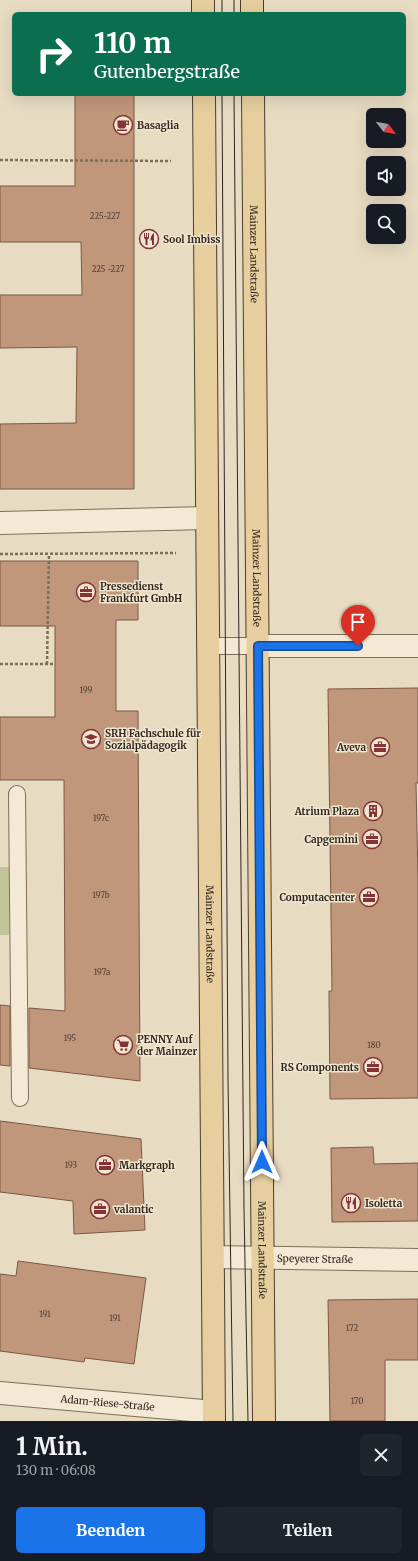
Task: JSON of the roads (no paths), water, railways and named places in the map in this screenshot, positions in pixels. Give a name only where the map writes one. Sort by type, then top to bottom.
[{"type":"main road","points":[[203,0],[203,12]]},
{"type":"main road","points":[[252,0],[252,12]]},
{"type":"main road","name":"Mainzer Landstraße","points":[[204,96],[214,1417]]},
{"type":"main road","name":"Mainzer Landstraße","points":[[253,96],[264,1421]]},
{"type":"street","points":[[0,523],[207,518]]},
{"type":"street","points":[[258,646],[418,646]]},
{"type":"street","name":"Speyerer Straße","points":[[213,1257],[418,1260]]},
{"type":"street","name":"Adam-Riese-Straße","points":[[0,1392],[214,1417]]},
{"type":"lane","points":[[208,646],[258,646]]},
{"type":"lane","points":[[17,794],[20,1098]]},
{"type":"tram line","points":[[222,0],[222,12]]},
{"type":"tram line","points":[[234,0],[234,12]]},
{"type":"tram line","points":[[222,96],[228,1079],[233,1421]]},
{"type":"tram line","points":[[234,96],[244,1209],[248,1421]]},
{"type":"place","name":"Basaglia","points":[[123,125]]},
{"type":"place","name":"Sool Imbiss","points":[[149,239]]},
{"type":"place","name":"Pressedienst Frankfurt GmbH","points":[[86,592]]},
{"type":"place","name":"SRH Fachschule für Sozialpädagogik","points":[[91,739]]},
{"type":"place","name":"Aveva","points":[[380,747]]},
{"type":"place","name":"Atrium Plaza","points":[[373,811]]},
{"type":"place","name":"Capgemini","points":[[372,839]]},
{"type":"place","name":"Computacenter","points":[[369,897]]},
{"type":"place","name":"PENNY Auf der Mainzer","points":[[123,1045]]},
{"type":"place","name":"RS Components","points":[[373,1067]]},
{"type":"place","name":"Markgraph","points":[[105,1165]]},
{"type":"place","name":"Isoletta","points":[[351,1203]]},
{"type":"place","name":"valantic","points":[[100,1209]]}]
